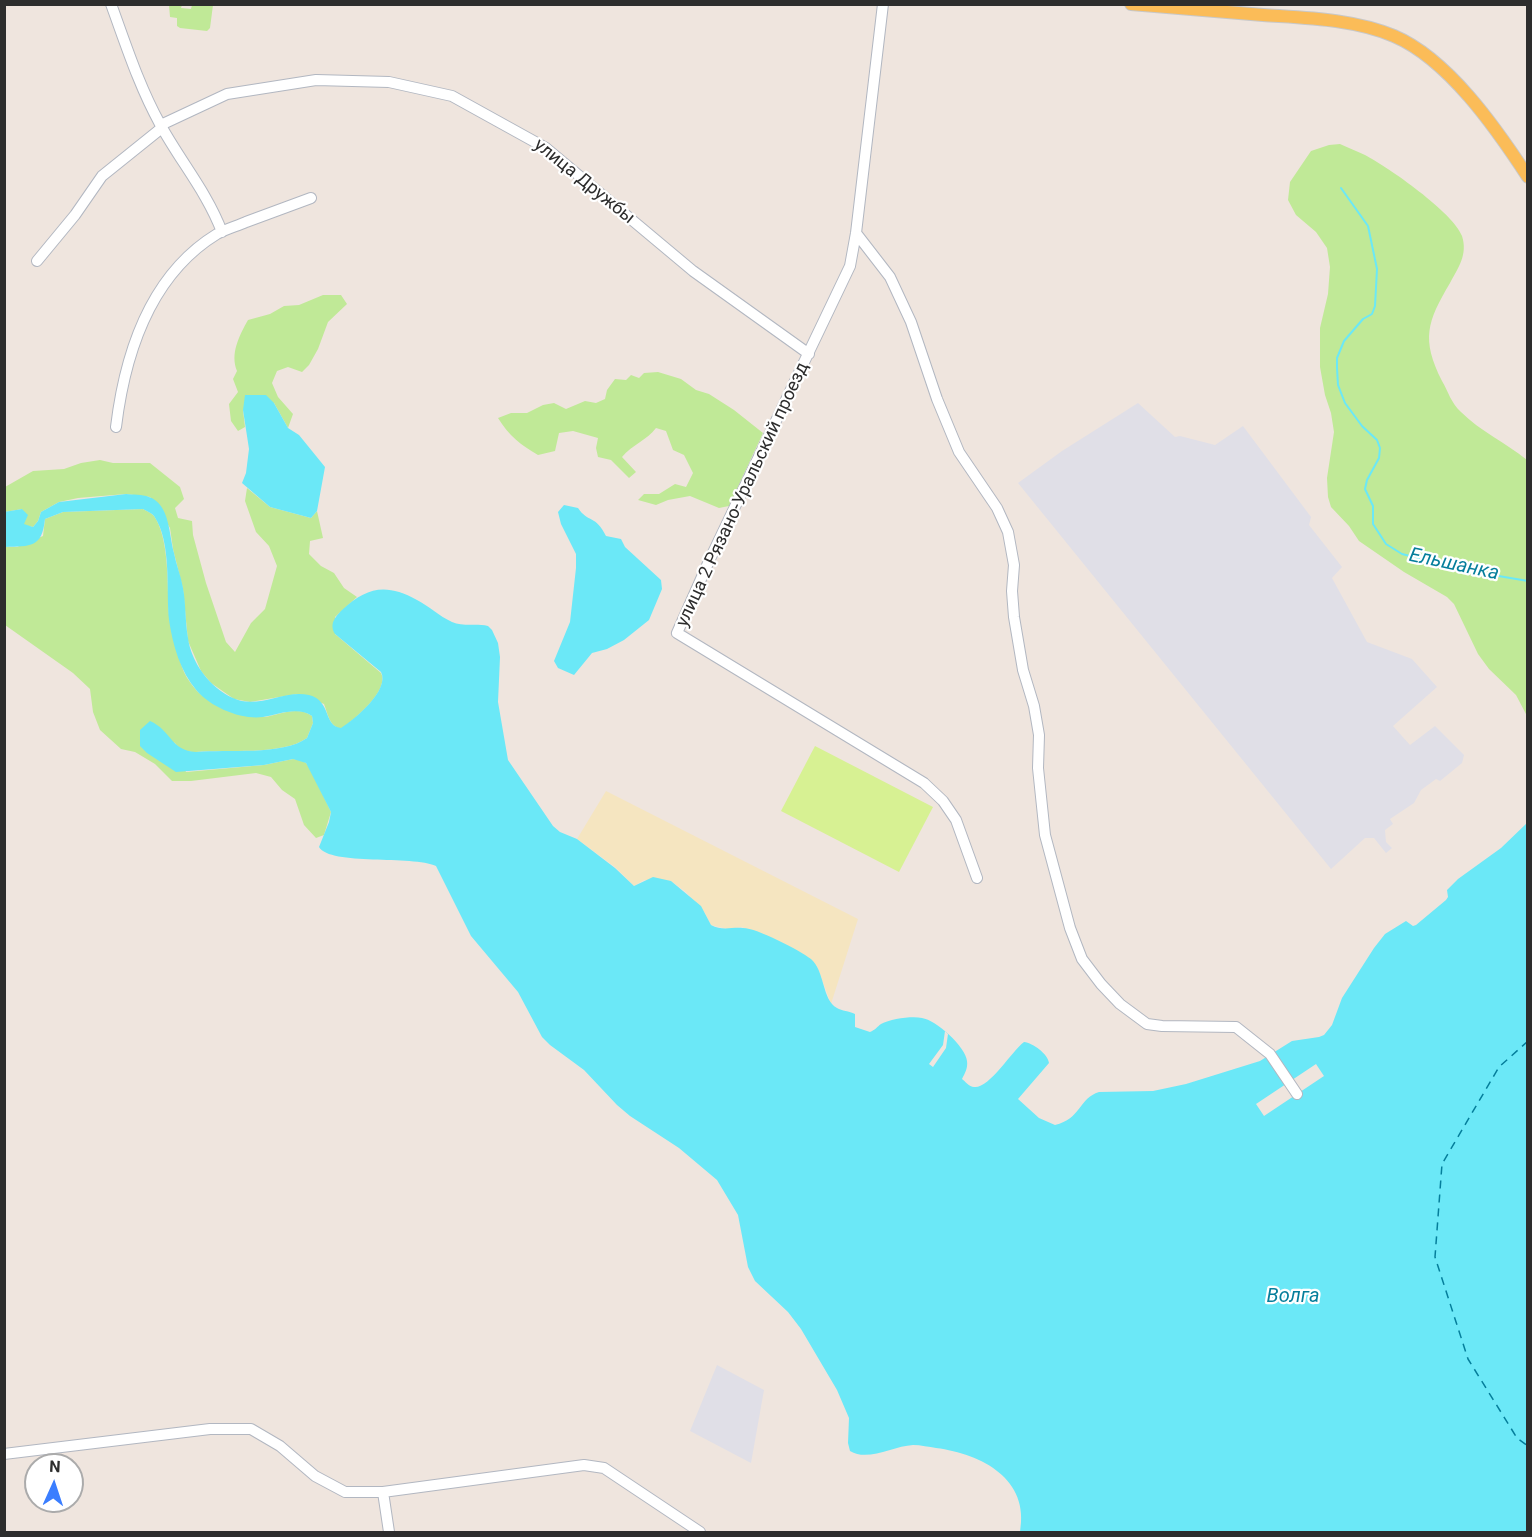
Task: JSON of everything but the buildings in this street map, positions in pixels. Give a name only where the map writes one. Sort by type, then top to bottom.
[{"type":"main road","points":[[1131,4],[1301,17],[1356,25],[1394,36],[1420,52],[1447,74],[1501,136],[1527,177]]},
{"type":"street","points":[[111,4],[146,98],[213,209],[222,232]]},
{"type":"street","name":"улица 2 Рязано-Уральский проезд","points":[[883,4],[856,233],[850,266],[677,633],[924,783],[943,801],[956,820],[977,878]]},
{"type":"street","name":"улица Дружбы","points":[[37,261],[75,215],[102,176],[165,123],[227,94],[316,80],[389,82],[452,96],[546,148],[693,271],[809,354]]},
{"type":"street","points":[[116,427],[120,392],[131,349],[150,303],[183,262],[222,232],[311,198]]},
{"type":"street","points":[[856,233],[890,277],[911,322],[958,452],[997,508],[1008,532],[1014,565],[1012,591],[1014,617],[1023,670],[1034,706],[1039,735],[1038,768],[1045,836],[1070,928],[1082,959],[1120,1004],[1147,1024],[1236,1027],[1270,1054],[1297,1094]]},
{"type":"street","points":[[4,1454],[210,1429],[250,1429],[280,1446],[315,1476],[345,1492],[383,1492],[584,1465],[604,1468],[700,1533]]},
{"type":"street","points":[[383,1492],[389,1533]]},
{"type":"shaded area","points":[[1138,403],[1175,437],[1180,436],[1215,445],[1243,426],[1311,517],[1309,525],[1342,567],[1332,578],[1367,642],[1412,659],[1437,687],[1393,726],[1410,745],[1435,726],[1464,755],[1462,763],[1440,781],[1436,779],[1421,790],[1414,803],[1390,819],[1393,824],[1385,830],[1386,842],[1392,848],[1386,853],[1374,838],[1365,838],[1331,869],[1018,483],[1062,451]]},
{"type":"shaded area","points":[[717,1365],[764,1390],[751,1463],[690,1431]]},
{"type":"green space","points":[[169,5],[182,5],[181,8],[191,9],[192,5],[213,5],[210,28],[207,31],[180,28],[177,26],[177,18],[170,17]]},
{"type":"green space","points":[[1340,144],[1365,155],[1419,191],[1447,215],[1462,236],[1463,255],[1436,309],[1429,331],[1429,342],[1435,366],[1458,408],[1468,419],[1527,460],[1527,716],[1516,695],[1489,669],[1478,654],[1454,604],[1447,597],[1404,572],[1359,541],[1349,526],[1331,507],[1327,478],[1334,432],[1320,367],[1320,328],[1328,294],[1330,267],[1327,248],[1316,232],[1296,215],[1288,200],[1290,182],[1311,151]]},
{"type":"green space","points":[[323,295],[341,295],[347,304],[328,322],[309,365],[302,372],[288,367],[277,371],[272,383],[278,397],[293,414],[288,428],[274,403],[243,410],[245,427],[238,431],[231,421],[229,404],[238,392],[233,379],[237,371],[234,358],[239,339],[248,320],[270,314],[284,306],[299,305]]},
{"type":"green space","points":[[658,372],[681,379],[696,390],[709,394],[763,433],[729,506],[719,508],[690,496],[656,505],[638,500],[644,494],[659,494],[675,484],[686,487],[693,473],[684,455],[673,450],[666,431],[656,428],[622,457],[636,472],[629,478],[611,460],[598,457],[596,448],[598,438],[573,431],[559,433],[555,451],[538,455],[526,448],[506,430],[498,418],[511,413],[527,413],[543,405],[554,403],[566,409],[585,401],[596,403],[605,399],[607,390],[615,379],[626,380],[631,375],[639,378],[644,373]]},
{"type":"green space","points":[[100,460],[113,463],[150,463],[180,487],[184,499],[175,508],[178,518],[192,521],[193,535],[206,583],[226,642],[235,652],[251,623],[265,609],[277,566],[269,546],[256,532],[245,501],[247,488],[270,507],[311,518],[317,511],[323,538],[310,541],[309,554],[321,566],[334,573],[344,588],[357,597],[335,617],[335,634],[381,673],[381,688],[370,704],[341,729],[331,722],[324,704],[297,694],[250,702],[234,699],[211,683],[201,671],[188,641],[183,589],[170,528],[150,497],[126,494],[59,502],[41,512],[33,527],[24,525],[22,509],[5,512],[5,487],[33,471],[64,469]]},
{"type":"green space","points":[[143,509],[154,516],[163,537],[171,628],[188,680],[202,695],[249,715],[264,717],[300,711],[312,716],[313,723],[307,738],[296,744],[269,750],[192,752],[181,749],[174,742],[186,772],[264,765],[293,759],[301,760],[311,770],[331,812],[324,835],[316,838],[304,825],[295,799],[282,790],[271,777],[256,773],[191,781],[172,781],[155,764],[135,752],[121,749],[100,730],[93,712],[90,689],[73,673],[5,625],[5,547],[17,547],[43,536],[45,519],[63,512]]},
{"type":"green space","points":[[815,746],[933,807],[899,872],[781,811]]},
{"type":"sand","points":[[606,791],[858,919],[831,1004],[817,966],[742,927],[728,929],[711,925],[705,913],[686,892],[671,881],[644,880],[634,886],[615,867],[577,839]]},
{"type":"water","points":[[245,395],[266,395],[274,403],[288,428],[299,435],[325,467],[317,511],[311,518],[270,507],[242,483],[246,473],[249,449],[243,410]]},
{"type":"water","name":"Волга","points":[[126,494],[149,497],[161,506],[165,513],[183,588],[190,647],[197,665],[209,681],[225,694],[242,701],[252,702],[290,695],[309,695],[321,702],[332,723],[341,728],[370,703],[381,687],[381,672],[333,630],[337,615],[351,602],[369,592],[396,591],[421,602],[447,620],[465,625],[488,626],[498,643],[500,657],[498,702],[508,760],[553,826],[560,832],[577,839],[615,868],[634,886],[653,877],[671,881],[701,906],[711,925],[719,928],[749,929],[778,940],[805,955],[816,964],[832,1004],[855,1014],[855,1027],[870,1032],[885,1022],[912,1017],[922,1018],[935,1024],[962,1049],[967,1066],[962,1079],[970,1086],[980,1086],[986,1082],[1024,1042],[1036,1047],[1046,1056],[1049,1063],[1018,1099],[1039,1118],[1055,1125],[1070,1118],[1087,1099],[1099,1092],[1153,1091],[1186,1084],[1260,1061],[1292,1041],[1324,1035],[1332,1025],[1342,998],[1385,934],[1406,921],[1413,926],[1416,925],[1446,900],[1447,890],[1458,879],[1501,848],[1527,823],[1527,1532],[1020,1532],[1021,1513],[1018,1497],[999,1472],[985,1463],[953,1451],[919,1445],[865,1455],[850,1451],[849,1418],[837,1390],[801,1329],[788,1312],[755,1281],[748,1267],[738,1215],[717,1180],[679,1148],[630,1116],[584,1070],[542,1037],[518,992],[471,936],[436,866],[410,861],[355,858],[326,853],[319,847],[331,812],[306,763],[293,759],[264,765],[176,772],[140,746],[140,730],[150,721],[181,748],[196,752],[269,750],[296,744],[307,738],[313,723],[312,716],[301,712],[263,717],[237,715],[211,703],[197,691],[182,667],[173,639],[169,620],[164,539],[154,516],[143,509],[63,512],[45,519],[41,535],[34,544],[5,547],[4,512],[22,509],[28,515],[24,524],[33,527],[41,512],[59,502]]},
{"type":"water","points":[[564,505],[578,508],[585,516],[599,525],[606,536],[621,539],[625,547],[661,580],[662,589],[649,620],[624,640],[607,649],[592,653],[574,675],[558,668],[554,661],[570,622],[576,568],[576,554],[561,524],[558,512]]},
{"type":"pier","points":[[945,1031],[948,1034],[946,1048],[933,1067],[929,1064],[943,1045]]},
{"type":"pier","points":[[1316,1064],[1324,1076],[1264,1116],[1256,1104]]},
{"type":"waterway","name":"Ельшанка","points":[[1341,188],[1368,226],[1377,269],[1375,306],[1372,314],[1363,319],[1344,341],[1337,358],[1338,385],[1345,403],[1362,426],[1377,440],[1380,448],[1379,458],[1367,480],[1365,489],[1373,506],[1373,524],[1386,544],[1402,554],[1469,571],[1528,581]]},
{"type":"ferry route","points":[[1528,1041],[1499,1067],[1442,1164],[1435,1257],[1468,1359],[1517,1438],[1528,1446]]}]
